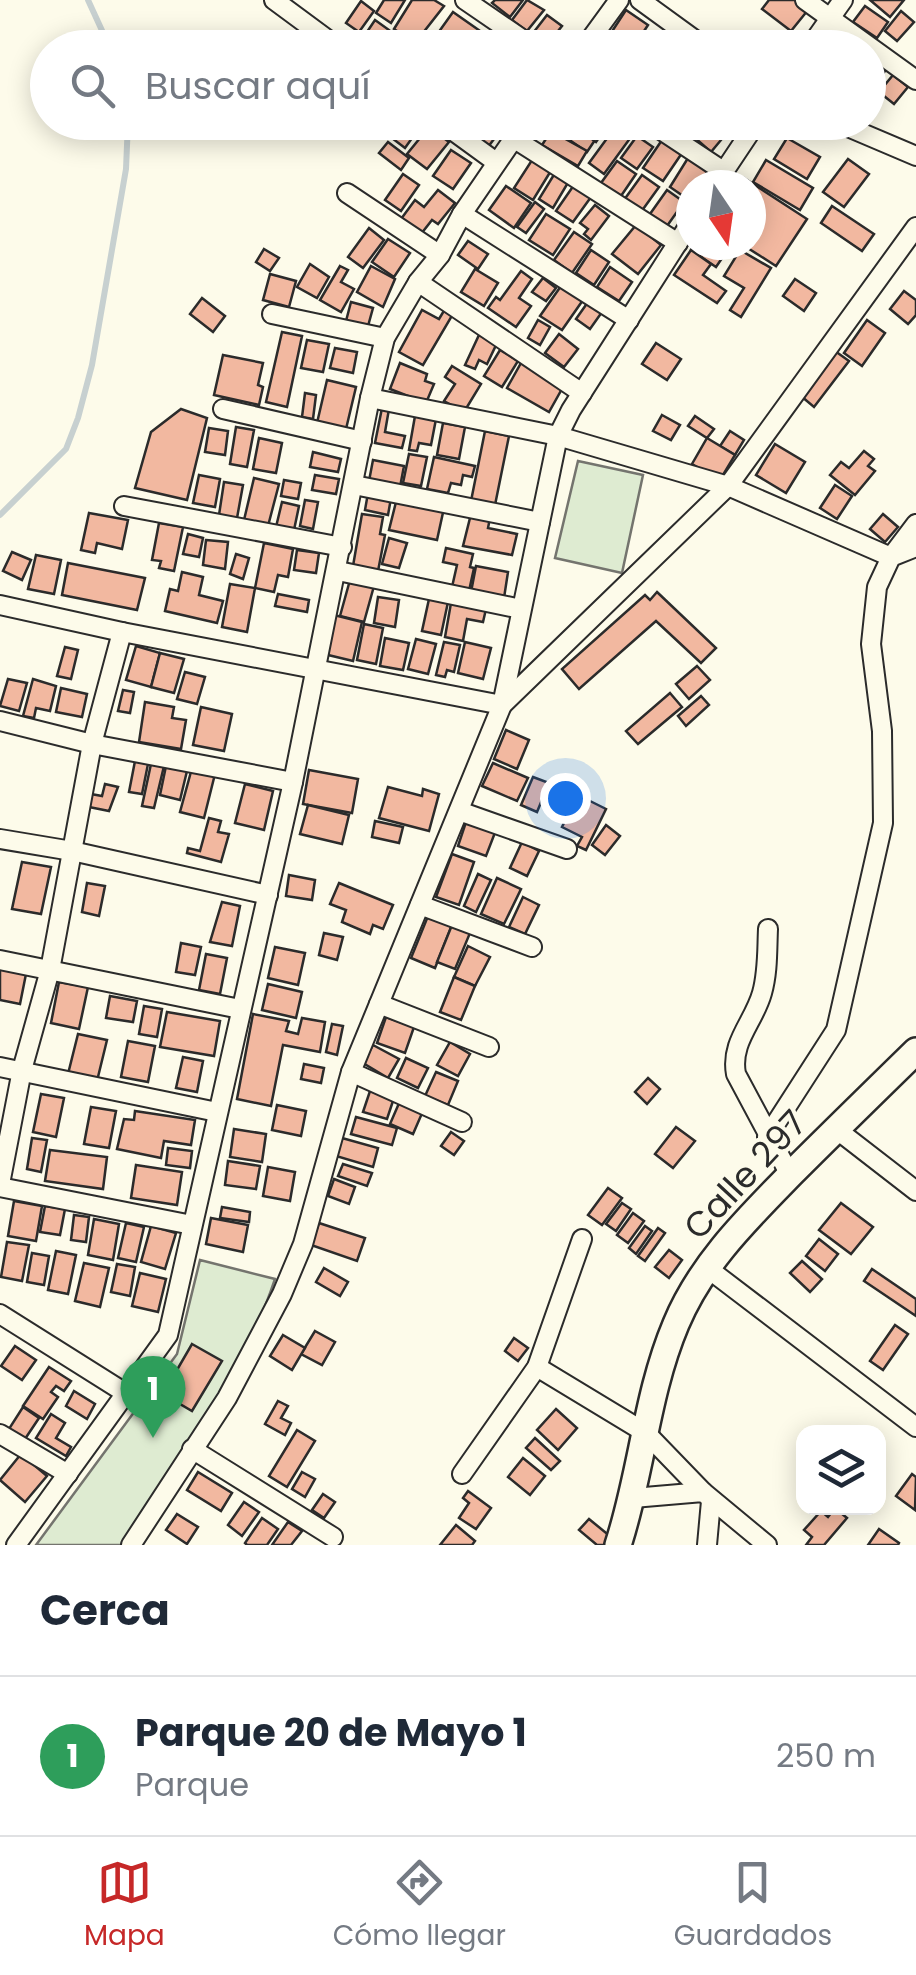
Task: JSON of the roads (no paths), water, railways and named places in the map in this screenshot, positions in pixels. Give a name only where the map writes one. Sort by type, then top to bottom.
[{"type":"street","points":[[274,0],[315,30]]},
{"type":"street","points":[[465,0],[509,30]]},
{"type":"street","points":[[597,30],[619,0]]},
{"type":"street","points":[[640,0],[681,30]]},
{"type":"street","points":[[804,0],[846,30]]},
{"type":"street","points":[[821,30],[844,0]]},
{"type":"street","points":[[886,59],[916,80]]},
{"type":"street","points":[[466,140],[496,162]]},
{"type":"street","points":[[16,1545],[168,1335],[293,782],[385,338],[512,140]]},
{"type":"street","points":[[516,140],[676,241]]},
{"type":"street","points":[[672,140],[709,170]]},
{"type":"street","points":[[724,170],[745,140]]},
{"type":"street","points":[[878,140],[916,156]]},
{"type":"street","points":[[347,193],[440,255]]},
{"type":"street","points":[[462,214],[629,320]]},
{"type":"street","points":[[502,705],[728,486],[916,227]]},
{"type":"street","points":[[130,1545],[227,1398],[303,1244],[351,1072],[502,705],[558,436],[676,245]]},
{"type":"street","points":[[418,282],[582,393]]},
{"type":"street","points":[[272,314],[385,338]]},
{"type":"street","points":[[370,398],[558,436],[728,486],[892,557],[916,547]]},
{"type":"street","points":[[223,409],[362,441]]},
{"type":"street","points":[[354,485],[540,522]]},
{"type":"street","points":[[124,506],[342,547]]},
{"type":"street","points":[[767,1137],[836,1030],[883,824],[882,731],[872,644],[877,587],[892,557],[916,524]]},
{"type":"street","points":[[338,571],[521,609]]},
{"type":"street","points":[[0,605],[502,705]]},
{"type":"street","points":[[122,632],[92,744],[50,970],[22,1070],[0,1186],[192,1225]]},
{"type":"street","points":[[0,721],[92,744],[293,782]]},
{"type":"street","points":[[459,810],[567,848]]},
{"type":"street","points":[[0,838],[268,895]]},
{"type":"street","points":[[420,905],[532,947]]},
{"type":"street","points":[[768,929],[761,998],[734,1060],[736,1074],[790,1175]]},
{"type":"street","points":[[0,960],[240,1009]]},
{"type":"street","points":[[379,1004],[489,1047]]},
{"type":"street","name":"Calle 297","points":[[618,1545],[633,1498],[655,1385],[676,1323],[706,1267],[741,1224],[916,1051]]},
{"type":"street","points":[[0,1067],[217,1112]]},
{"type":"street","points":[[351,1072],[462,1122]]},
{"type":"street","points":[[836,1129],[916,1191]]},
{"type":"street","points":[[462,1474],[537,1367],[582,1239]]},
{"type":"street","points":[[706,1267],[916,1427]]},
{"type":"street","points":[[0,1314],[127,1394]]},
{"type":"street","points":[[537,1367],[646,1432],[707,1497],[767,1545]]},
{"type":"street","points":[[0,1434],[68,1474]]},
{"type":"street","points":[[192,1450],[333,1537]]},
{"type":"street","points":[[633,1498],[707,1497]]},
{"type":"street","points":[[707,1497],[707,1545]]},
{"type":"waterway","points":[[88,0],[102,30]]},
{"type":"waterway","points":[[0,515],[66,449],[78,418],[92,365],[126,169],[127,140]]},
{"type":"place","name":"Parque 20 de Mayo 1","points":[[153,1438]]}]
